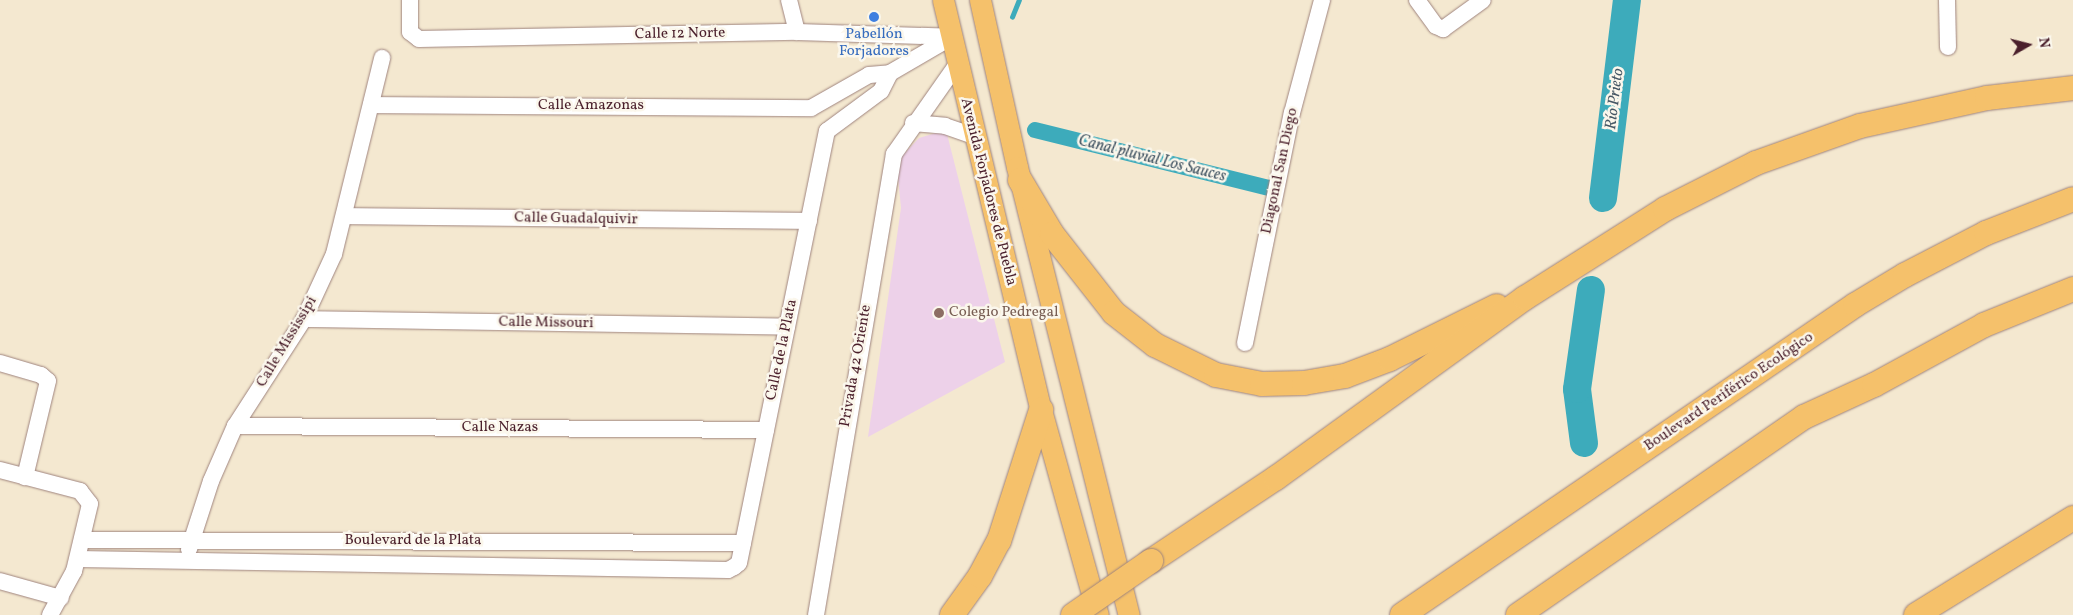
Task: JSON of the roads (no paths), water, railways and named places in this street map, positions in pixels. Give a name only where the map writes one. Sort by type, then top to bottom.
[{"type":"highway","points":[[1073,615],[1276,478],[1525,298],[1666,209],[1756,163],[1895,116],[1987,98],[2073,88]]},
{"type":"highway","points":[[1020,180],[1062,248],[1114,313],[1138,334],[1171,355],[1196,367],[1237,380],[1285,384],[1345,376],[1390,359],[1486,310],[1525,298]]},
{"type":"highway","name":"Boulevard Periférico Ecológico","points":[[1402,615],[1863,300],[1986,233],[2073,200]]},
{"type":"highway","points":[[1518,615],[1804,418],[1874,385],[1984,325],[2073,289]]},
{"type":"highway","points":[[952,615],[980,576],[999,541],[1042,410]]},
{"type":"highway","points":[[1916,615],[2073,518]]},
{"type":"main road","name":"Avenida Forjadores de Puebla","points":[[943,0],[974,136],[1042,410],[1098,615]]},
{"type":"main road","points":[[980,0],[1020,180],[1130,615]]},
{"type":"street","name":"Calle 12 Norte","points":[[410,0],[410,32],[419,39],[797,32],[952,37]]},
{"type":"street","points":[[789,0],[797,32]]},
{"type":"street","name":"Diagonal San Diego","points":[[1245,343],[1292,113],[1322,0]]},
{"type":"street","points":[[1417,0],[1436,26],[1443,30],[1483,0]]},
{"type":"street","points":[[1947,0],[1948,47]]},
{"type":"street","points":[[890,72],[881,91],[827,131],[811,108],[869,76],[890,72],[952,37]]},
{"type":"street","name":"Calle Mississipi","points":[[185,560],[211,481],[235,426],[304,320],[334,254],[382,58]]},
{"type":"street","name":"Privada 42 Oriente","points":[[816,615],[894,154],[913,123],[958,64]]},
{"type":"street","name":"Calle Amazonas","points":[[371,105],[811,108]]},
{"type":"street","points":[[913,123],[945,126],[974,136]]},
{"type":"street","name":"Calle de la Plata","points":[[734,567],[739,563],[827,131]]},
{"type":"street","name":"Calle Guadalquivir","points":[[344,216],[809,221]]},
{"type":"street","name":"Calle Missouri","points":[[304,320],[787,327]]},
{"type":"street","points":[[0,363],[41,375],[48,381],[25,477]]},
{"type":"street","name":"Calle Nazas","points":[[235,426],[766,430]]},
{"type":"street","points":[[0,470],[80,491],[90,504],[78,559],[61,598],[50,615]]},
{"type":"street","name":"Boulevard de la Plata","points":[[82,540],[743,543]]},
{"type":"street","name":"Boulevard de la Plata","points":[[78,559],[728,570],[734,567]]},
{"type":"street","points":[[0,581],[61,598]]},
{"type":"waterway","points":[[1012,17],[1019,0]]},
{"type":"waterway","name":"Río Prieto","points":[[1603,198],[1627,0]]},
{"type":"waterway","name":"Canal pluvial Los Sauces","points":[[1035,130],[1269,188]]},
{"type":"waterway","name":"Río Prieto","points":[[1584,443],[1577,389],[1591,290]]},
{"type":"place","name":"Pabellón Forjadores","points":[[874,17]]},
{"type":"place","name":"Colegio Pedregal","points":[[939,313]]}]
